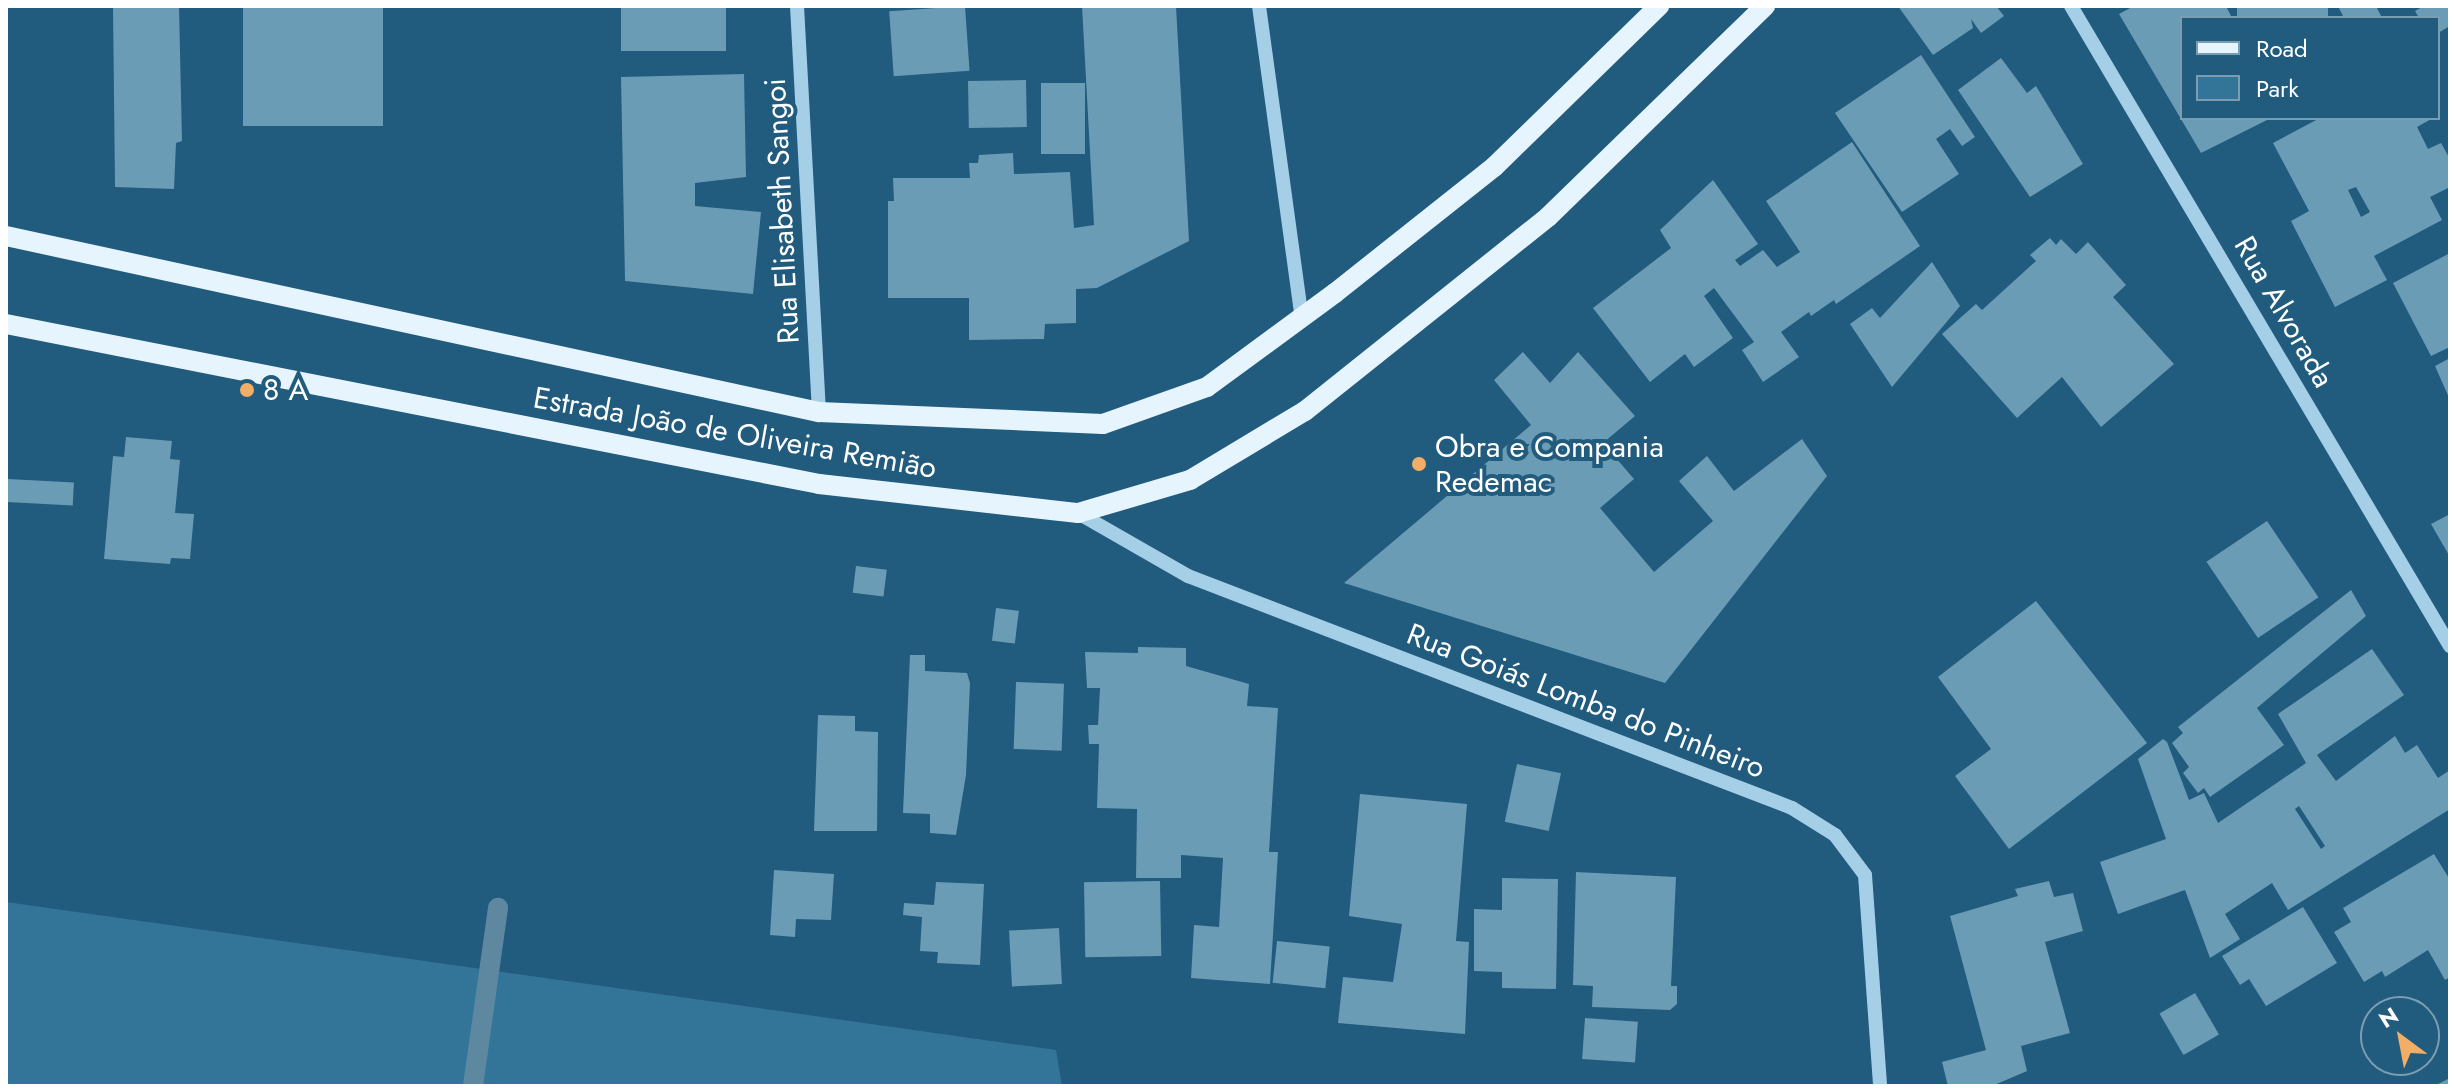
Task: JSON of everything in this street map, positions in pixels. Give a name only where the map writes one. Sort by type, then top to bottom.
[{"type":"main road","name":"Estrada João de Oliveira Remião","points":[[6,236],[819,412],[1103,424],[1207,387],[1302,318],[1494,167],[1659,6]]},
{"type":"main road","name":"Estrada João de Oliveira Remião","points":[[6,324],[819,484],[1078,513],[1190,480],[1305,411],[1548,217],[1765,6]]},
{"type":"street","name":"Rua Elisabeth Sangoi","points":[[797,6],[819,412]]},
{"type":"street","points":[[1259,6],[1302,318]]},
{"type":"street","name":"Rua Alvorada","points":[[2071,6],[2450,646]]},
{"type":"street","name":"Rua Goiás Lomba do Pinheiro","points":[[1078,513],[1188,576],[1792,808],[1835,835],[1865,875],[1880,1086]]},
{"type":"green space","points":[[6,902],[1056,1050],[1062,1086],[6,1086]]},
{"type":"building","points":[[113,6],[179,6],[182,141],[176,143],[174,189],[115,187]]},
{"type":"building","points":[[243,6],[383,6],[383,126],[243,126]]},
{"type":"building","points":[[621,6],[726,6],[726,51],[621,51]]},
{"type":"building","points":[[965,6],[970,71],[894,76],[889,11]]},
{"type":"building","points":[[1082,6],[1176,6],[1189,241],[1097,288],[1076,289],[1076,323],[1045,324],[1044,339],[969,340],[969,298],[888,298],[888,201],[894,201],[893,178],[970,178],[969,163],[978,163],[979,155],[1013,153],[1014,174],[1070,172],[1074,228],[1094,225]]},
{"type":"building","points":[[1898,6],[1996,6],[2004,16],[1981,33],[1971,19],[1973,28],[1933,55]]},
{"type":"building","points":[[2134,6],[2226,6],[2231,16],[2180,16],[2180,117],[2119,14]]},
{"type":"building","points":[[2237,6],[2328,6],[2328,16],[2237,16]]},
{"type":"building","points":[[2338,6],[2376,6],[2381,16],[2343,16]]},
{"type":"building","points":[[2424,6],[2448,6],[2450,26],[2440,32],[2440,16],[2418,16],[2415,11]]},
{"type":"building","points":[[1921,55],[1975,137],[1962,146],[1950,129],[1936,139],[1959,174],[1902,212],[1835,113]]},
{"type":"building","points":[[2001,58],[2027,93],[2036,86],[2083,164],[2030,197],[1958,90]]},
{"type":"building","points":[[744,74],[746,177],[695,183],[695,206],[761,212],[753,294],[625,281],[621,77]]},
{"type":"building","points":[[1026,80],[1027,127],[969,128],[968,81]]},
{"type":"building","points":[[1041,83],[1085,83],[1085,154],[1041,154]]},
{"type":"building","points":[[2182,120],[2267,120],[2201,153]]},
{"type":"building","points":[[2316,120],[2429,120],[2417,127],[2428,149],[2441,143],[2450,159],[2450,187],[2430,197],[2442,220],[2374,256],[2387,280],[2335,307],[2291,221],[2309,211],[2273,143]],"holes":[[[2356,187],[2370,212],[2361,217],[2348,190]]]},
{"type":"building","points":[[1852,142],[1920,246],[1836,304],[1834,300],[1811,316],[1809,312],[1781,332],[1799,357],[1763,382],[1742,350],[1754,342],[1714,288],[1704,296],[1733,338],[1694,367],[1685,354],[1650,382],[1593,308],[1671,248],[1660,230],[1713,180],[1758,244],[1735,260],[1740,266],[1763,250],[1777,267],[1800,252],[1766,201]]},
{"type":"building","points":[[2050,238],[2056,245],[2061,239],[2076,254],[2088,242],[2126,285],[2113,297],[2174,364],[2101,427],[2062,377],[2017,418],[1942,334],[1976,304],[1982,310],[2036,261],[2030,255]]},
{"type":"building","points":[[2450,253],[2450,347],[2431,356],[2393,283]]},
{"type":"building","points":[[1932,262],[1960,306],[1892,387],[1850,324],[1872,308],[1880,318]]},
{"type":"building","points":[[1523,352],[1550,383],[1578,352],[1635,416],[1603,443],[1634,479],[1600,508],[1654,572],[1713,521],[1679,481],[1707,456],[1734,491],[1802,439],[1827,476],[1665,683],[1344,583],[1531,425],[1494,380]]},
{"type":"building","points":[[2450,358],[2450,400],[2435,366]]},
{"type":"building","points":[[126,437],[172,441],[170,459],[180,460],[175,513],[194,514],[190,559],[171,558],[170,564],[104,559],[113,456],[124,457]]},
{"type":"building","points":[[8,479],[74,482],[73,505],[7,502]]},
{"type":"building","points":[[2450,514],[2450,557],[2431,524]]},
{"type":"building","points":[[2267,521],[2318,597],[2258,638],[2206,562]]},
{"type":"building","points":[[856,566],[887,570],[883,597],[853,593]]},
{"type":"building","points":[[2351,590],[2366,616],[2257,708],[2284,745],[2210,797],[2204,788],[2198,793],[2183,773],[2189,767],[2172,743],[2183,733],[2178,727]]},
{"type":"building","points":[[2036,601],[2147,743],[2009,849],[1955,776],[1991,749],[1938,677]]},
{"type":"building","points":[[996,608],[1019,611],[1015,644],[992,641]]},
{"type":"building","points":[[1138,647],[1186,648],[1186,666],[1249,684],[1247,706],[1278,708],[1269,852],[1278,852],[1270,984],[1191,978],[1194,925],[1219,927],[1223,858],[1181,855],[1181,878],[1136,878],[1137,809],[1097,808],[1099,744],[1089,744],[1088,725],[1098,725],[1100,688],[1087,688],[1085,652],[1138,653]]},
{"type":"building","points":[[2372,649],[2404,695],[2317,755],[2336,781],[2395,736],[2405,753],[2417,745],[2438,778],[2450,770],[2450,809],[2288,910],[2272,883],[2225,914],[2240,939],[2210,958],[2185,890],[2118,914],[2100,862],[2166,839],[2138,759],[2163,739],[2167,742],[2189,800],[2204,793],[2218,823],[2306,763],[2278,714]],"holes":[[[2299,806],[2325,846],[2321,849],[2295,809]]]},
{"type":"building","points":[[910,655],[925,655],[925,671],[967,673],[970,683],[966,775],[956,835],[930,833],[930,814],[903,813]]},
{"type":"building","points":[[1016,682],[1064,684],[1062,751],[1014,749]]},
{"type":"building","points":[[818,715],[855,716],[855,731],[878,732],[877,831],[814,831]]},
{"type":"building","points":[[1517,764],[1561,773],[1549,831],[1505,822]]},
{"type":"building","points":[[1360,794],[1467,804],[1456,941],[1469,942],[1465,1034],[1338,1023],[1343,977],[1393,982],[1402,924],[1349,916]]},
{"type":"building","points":[[2434,854],[2450,880],[2450,977],[2445,980],[2428,950],[2385,977],[2382,971],[2364,982],[2334,932],[2351,922],[2343,908]]},
{"type":"building","points":[[774,870],[834,874],[831,920],[796,919],[795,937],[770,935]]},
{"type":"building","points":[[1576,872],[1676,877],[1671,986],[1677,986],[1677,1004],[1670,1010],[1592,1007],[1593,986],[1573,985]]},
{"type":"building","points":[[1502,878],[1558,879],[1556,989],[1502,988],[1502,972],[1474,971],[1474,909],[1502,910]]},
{"type":"building","points":[[1160,881],[1161,956],[1085,957],[1084,882]]},
{"type":"building","points":[[2049,881],[2054,897],[2073,893],[2083,931],[2045,942],[2070,1033],[2021,1046],[2027,1071],[1992,1086],[1948,1086],[1942,1062],[1986,1050],[1950,916],[2018,896],[2015,889]]},
{"type":"building","points":[[936,882],[984,884],[980,965],[937,963],[938,952],[920,951],[922,917],[903,915],[904,903],[934,905]]},
{"type":"building","points":[[2303,907],[2337,963],[2266,1006],[2249,979],[2240,985],[2222,956]]},
{"type":"building","points":[[1059,928],[1062,984],[1012,987],[1009,931]]},
{"type":"building","points":[[1277,941],[1330,947],[1325,988],[1273,983]]},
{"type":"building","points":[[2195,993],[2219,1035],[2183,1055],[2159,1014]]},
{"type":"building","points":[[1585,1018],[1638,1022],[1635,1063],[1582,1059]]},
{"type":"building","points":[[2450,1078],[2450,1086],[2434,1086]]},
{"type":"waterway","points":[[473,1086],[498,908]]},
{"type":"place","name":"8 A","points":[[247,390]]},
{"type":"place","name":"Obra e Compania Redemac","points":[[1419,464]]}]
